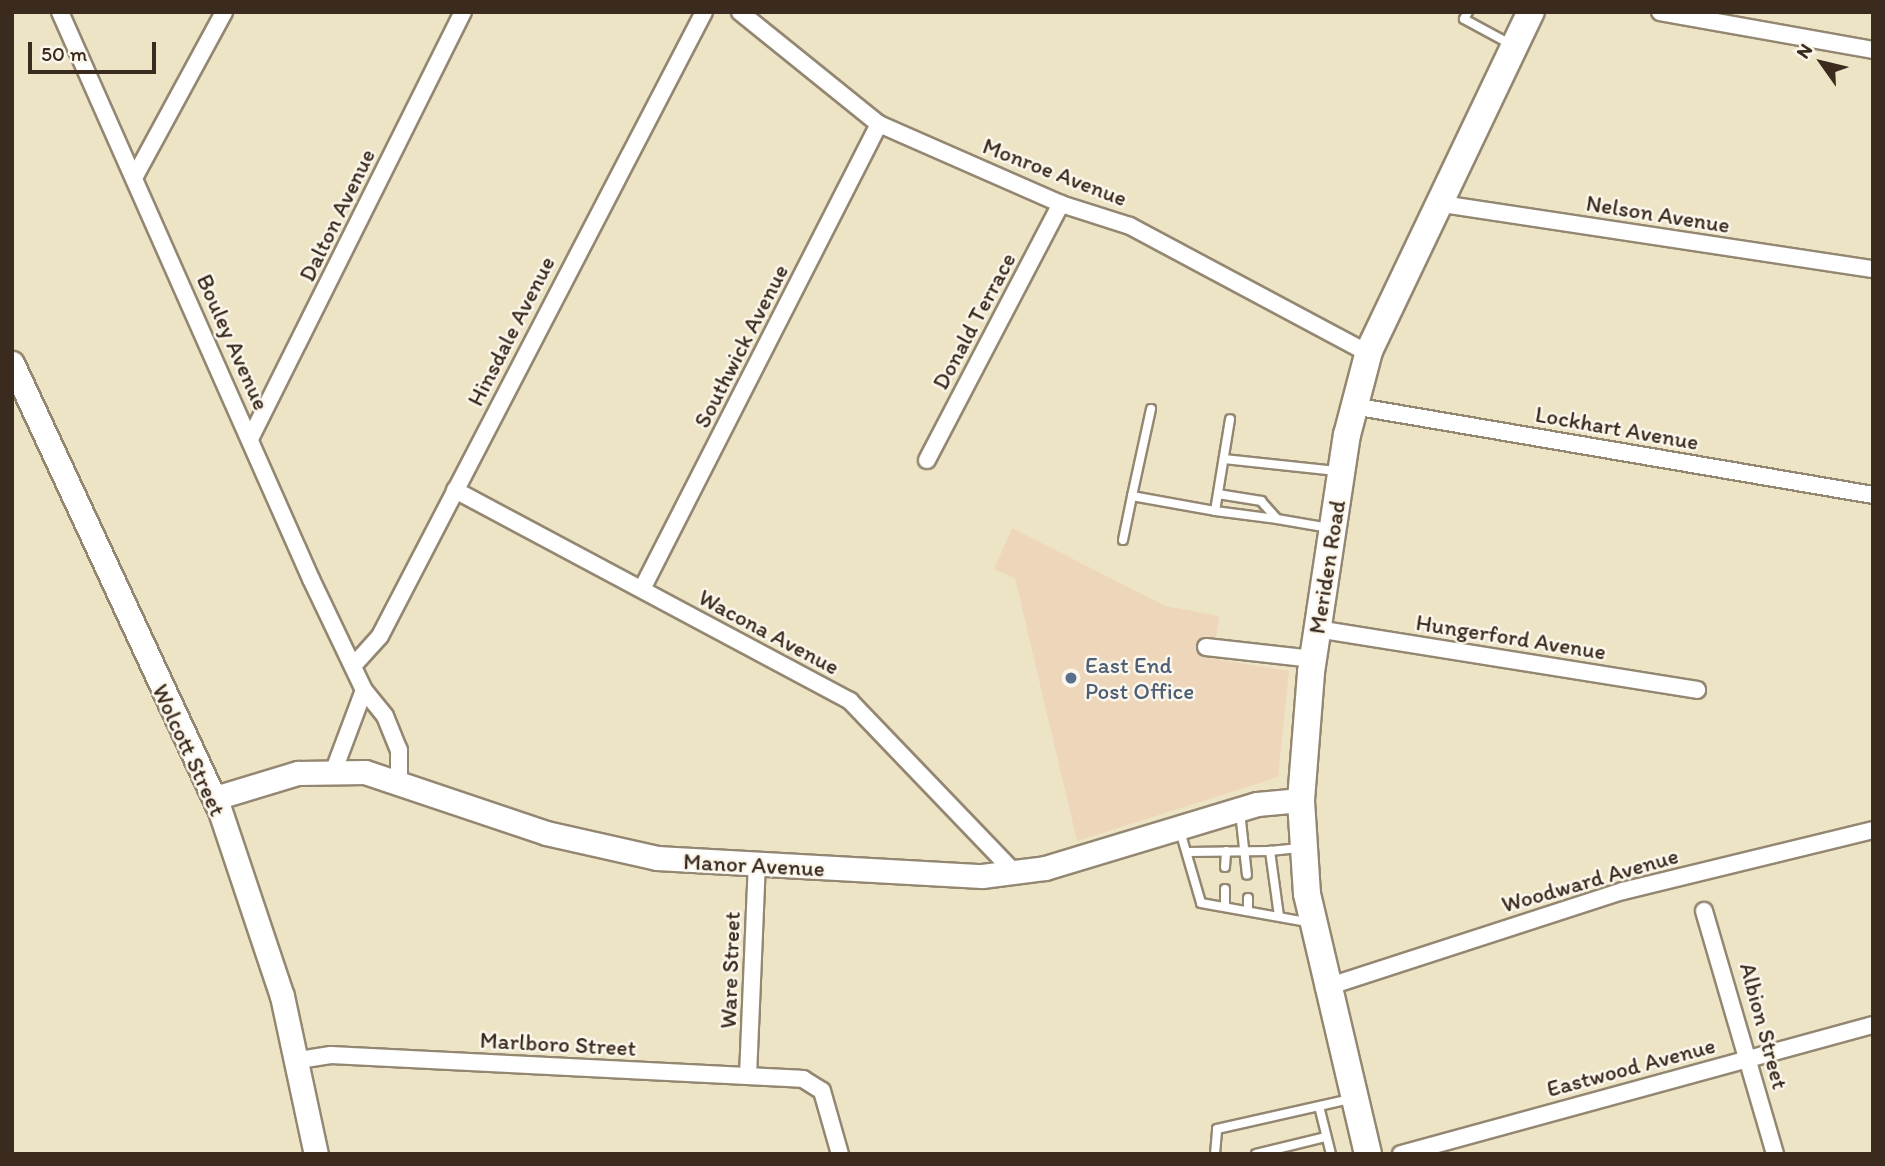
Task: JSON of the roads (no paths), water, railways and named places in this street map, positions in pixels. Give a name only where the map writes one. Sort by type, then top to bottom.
[{"type":"main road","name":"Meriden Road","points":[[1368,1154],[1324,988],[1311,922],[1301,848],[1301,800],[1317,629],[1353,406],[1368,353],[1436,203],[1531,12]]},
{"type":"main road","name":"Wolcott Street","points":[[12,363],[215,798],[299,1060],[316,1154]]},
{"type":"main road","name":"Manor Avenue","points":[[215,798],[279,776],[334,770],[399,779],[580,842],[676,860],[1016,874],[1240,809],[1301,800]]},
{"type":"street","name":"Bouley Avenue","points":[[60,12],[364,690],[378,703],[397,744],[399,779]]},
{"type":"street","points":[[135,178],[224,12]]},
{"type":"street","name":"Dalton Avenue","points":[[251,438],[463,12]]},
{"type":"street","name":"Hinsdale Avenue","points":[[353,666],[380,636],[704,12]]},
{"type":"street","name":"Monroe Avenue","points":[[740,12],[879,124],[1061,204],[1130,226],[1368,353]]},
{"type":"street","points":[[1660,12],[1873,50]]},
{"type":"street","name":"Southwick Avenue","points":[[642,589],[879,124]]},
{"type":"street","name":"Nelson Avenue","points":[[1436,203],[1873,269]]},
{"type":"street","name":"Donald Terrace","points":[[927,460],[1061,204]]},
{"type":"street","name":"Lockhart Avenue","points":[[1353,406],[1873,495]]},
{"type":"street","name":"Wacona Avenue","points":[[455,490],[850,701],[1016,874]]},
{"type":"street","name":"Hungerford Avenue","points":[[1317,629],[1697,690]]},
{"type":"street","points":[[1206,647],[1313,659]]},
{"type":"street","points":[[334,770],[364,690]]},
{"type":"street","name":"Woodward Avenue","points":[[1324,988],[1623,891],[1873,830]]},
{"type":"street","name":"Ware Street","points":[[748,1076],[757,865]]},
{"type":"street","name":"Albion Street","points":[[1704,911],[1775,1154]]},
{"type":"street","name":"Eastwood Avenue","points":[[1401,1154],[1873,1025]]},
{"type":"street","name":"Marlboro Street","points":[[299,1060],[331,1055],[748,1076],[816,1083],[840,1154]]},
{"type":"lane","points":[[1468,12],[1464,19],[1515,46]]},
{"type":"lane","points":[[1123,540],[1151,409]]},
{"type":"lane","points":[[1215,511],[1230,419]]},
{"type":"lane","points":[[1224,459],[1341,472]]},
{"type":"lane","points":[[1218,494],[1261,501],[1277,519]]},
{"type":"lane","points":[[1132,496],[1332,529]]},
{"type":"lane","points":[[1240,809],[1248,851],[1247,875]]},
{"type":"lane","points":[[1179,828],[1201,903],[1311,922]]},
{"type":"lane","points":[[1188,852],[1301,848]]},
{"type":"lane","points":[[1225,867],[1226,851]]},
{"type":"lane","points":[[1270,851],[1279,916]]},
{"type":"lane","points":[[1225,906],[1226,890]]},
{"type":"lane","points":[[1248,898],[1248,910]]},
{"type":"lane","points":[[1215,1154],[1217,1129],[1311,1106],[1320,1110],[1354,1098]]},
{"type":"lane","points":[[1320,1110],[1331,1154]]},
{"type":"lane","points":[[1256,1154],[1325,1137]]},
{"type":"place","name":"East End Post Office","points":[[1071,678]]}]
